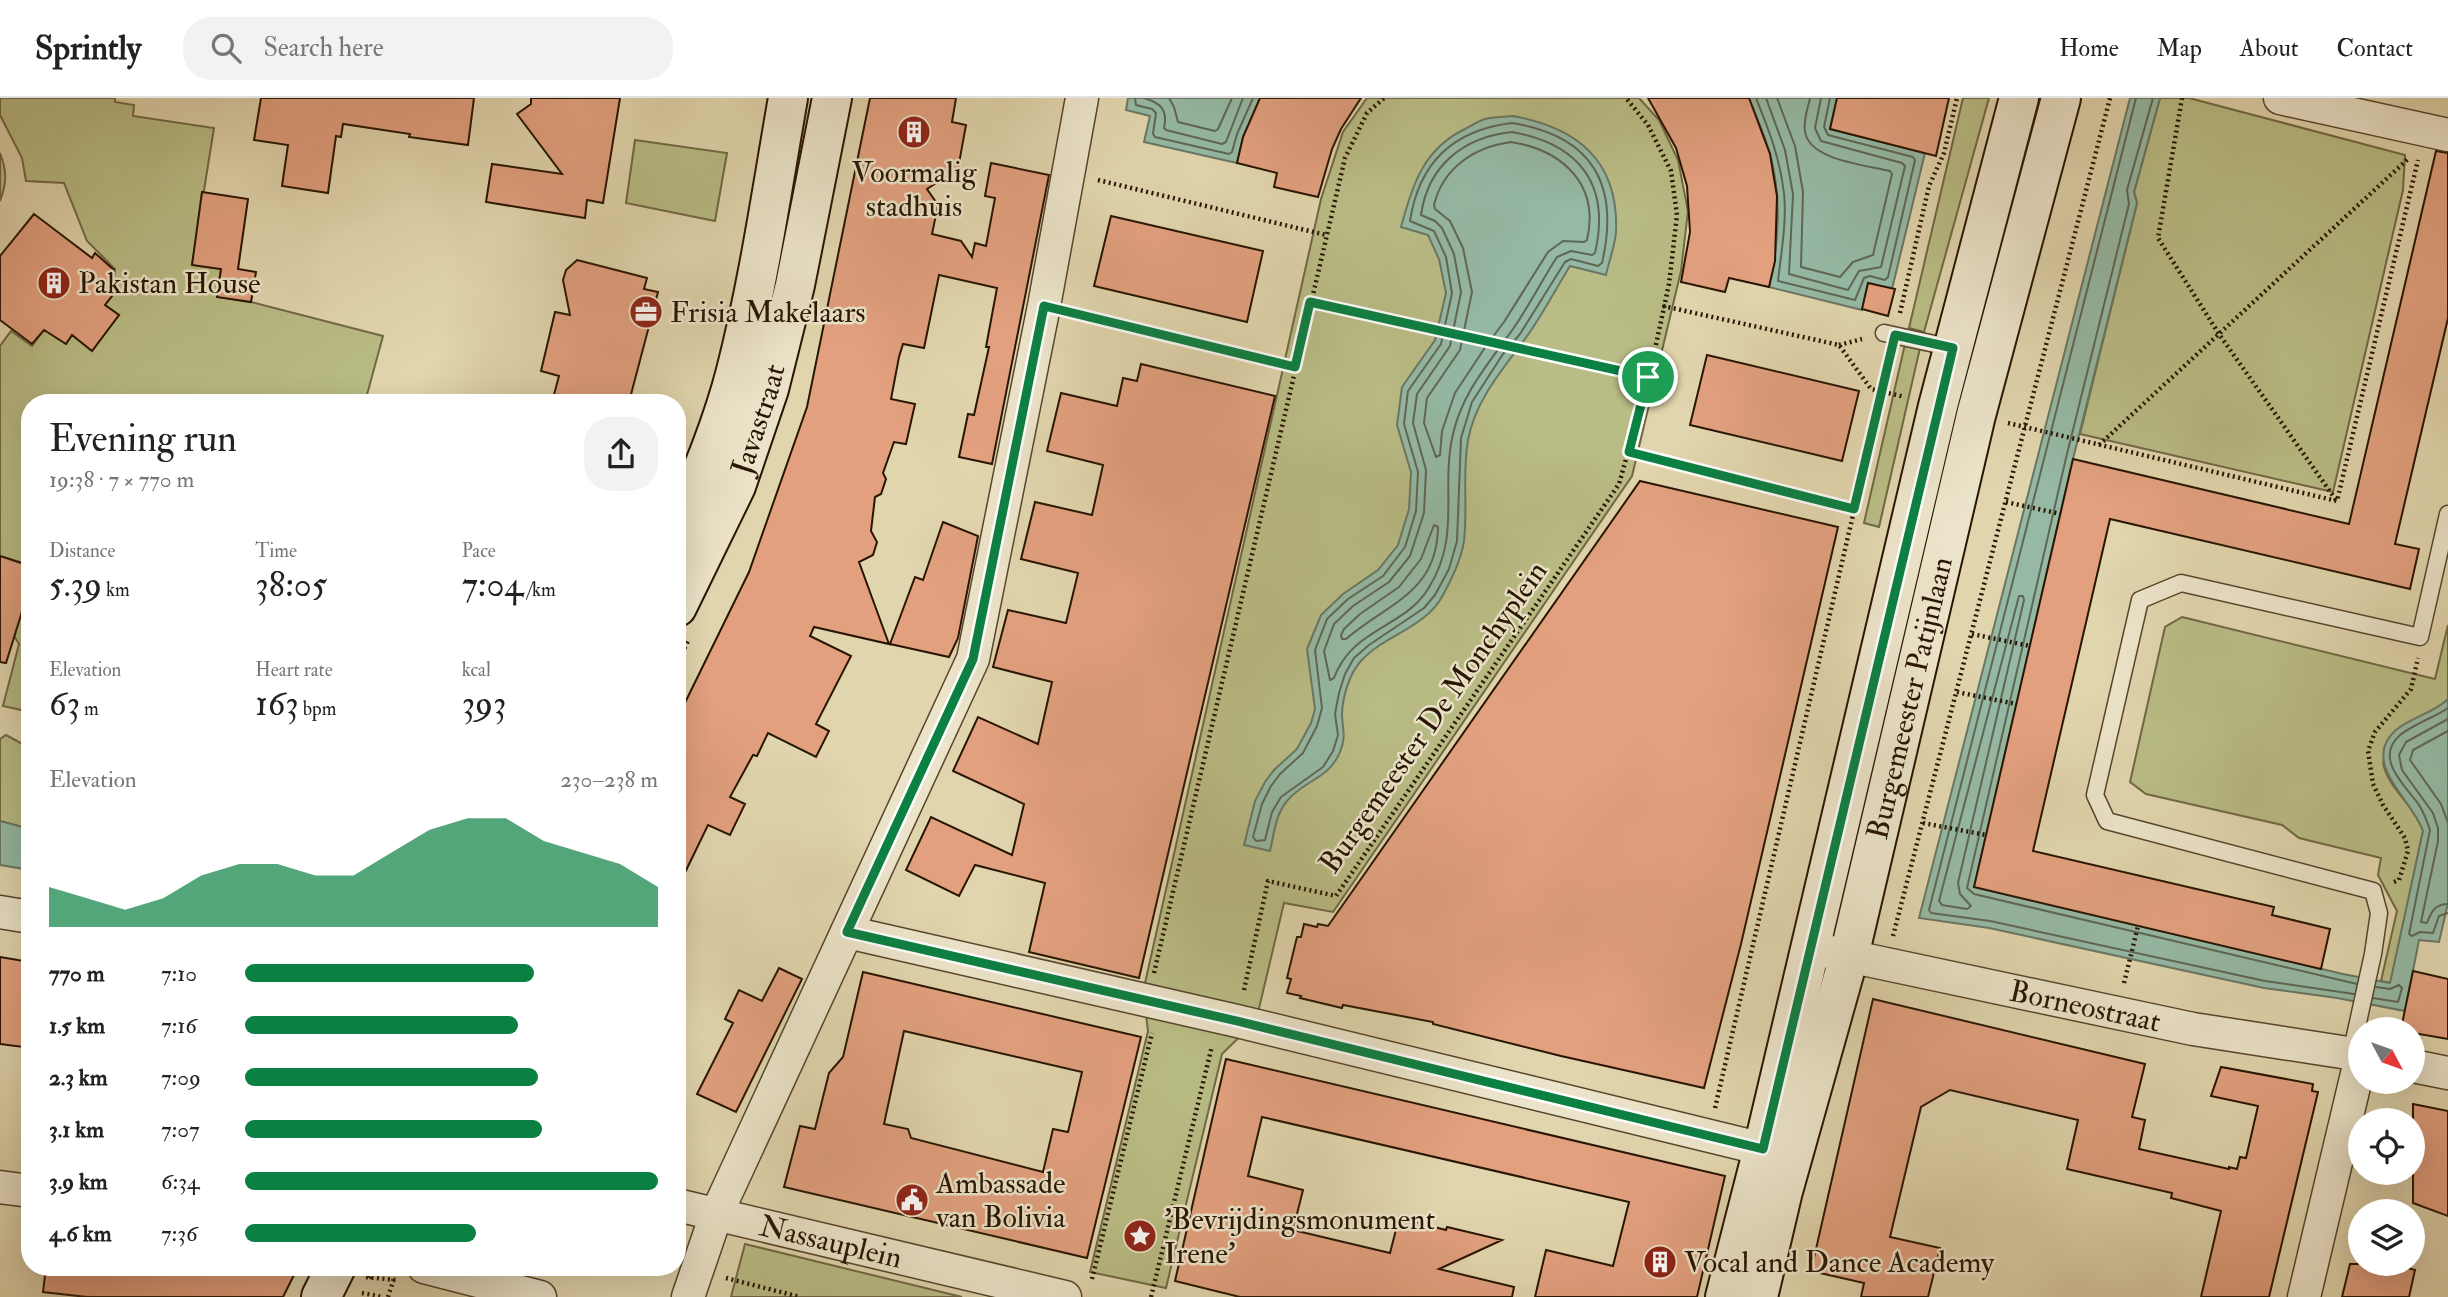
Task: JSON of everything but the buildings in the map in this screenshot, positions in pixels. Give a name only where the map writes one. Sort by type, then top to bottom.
[{"type":"main road","name":"Javastraat","points":[[686,510],[702,474],[735,372],[788,98]]},
{"type":"main road","name":"Javastraat","points":[[686,589],[736,486],[769,388],[795,285],[832,98]]},
{"type":"main road","name":"Burgemeester Patijnlaan","points":[[1725,1297],[1763,1149],[1953,348],[2019,98]]},
{"type":"main road","name":"Burgemeester Patijnlaan","points":[[1758,1297],[1783,1191],[1849,956],[1976,415],[2061,98]]},
{"type":"street","points":[[692,1284],[716,1215],[973,659],[1044,306],[1082,98]]},
{"type":"street","points":[[2280,98],[2431,138]]},
{"type":"street","points":[[0,912],[21,916]]},
{"type":"street","points":[[847,932],[1228,1019],[1763,1149]]},
{"type":"street","name":"Borneostraat","points":[[1810,947],[2193,1030],[2348,1053]]},
{"type":"street","points":[[2426,1069],[2448,1073]]},
{"type":"street","points":[[2304,1297],[2349,1094]]},
{"type":"street","points":[[0,1187],[21,1190]]},
{"type":"street","name":"Nassauplein","points":[[686,1197],[716,1215]]},
{"type":"street","name":"Nassauplein","points":[[686,1207],[1078,1290]]},
{"type":"street","points":[[458,1276],[540,1297]]},
{"type":"lane","points":[[1889,334],[1953,348]]},
{"type":"lane","points":[[2359,1017],[2379,913],[2374,891],[2107,821],[2095,794],[2140,600],[2182,583],[2420,636],[2448,514]]},
{"type":"path","points":[[1078,1290],[1153,1002],[1295,367],[1345,158],[1367,113],[1384,98]]},
{"type":"path","name":"Burgemeester De Monchyplein","points":[[1151,1297],[1268,881],[1336,896],[1619,484],[1664,306],[1677,215],[1671,172],[1648,125],[1626,98]]},
{"type":"path","points":[[1709,1136],[1854,509],[1889,334],[1929,186],[1944,153],[1957,98]]},
{"type":"path","name":"Burgemeester Patijnlaan","points":[[1886,964],[1956,692],[1975,634],[2110,98]]},
{"type":"path","points":[[2182,98],[2158,237],[2219,334],[2337,501]]},
{"type":"path","points":[[2098,445],[2431,138]]},
{"type":"path","points":[[2337,501],[2431,138]]},
{"type":"path","points":[[1067,173],[1326,235]]},
{"type":"path","points":[[1310,302],[1648,377]]},
{"type":"path","points":[[1044,306],[1295,367]]},
{"type":"path","points":[[1664,306],[1839,345],[1871,389]]},
{"type":"path","points":[[2028,428],[2337,501]]},
{"type":"path","points":[[1629,452],[1854,509]]},
{"type":"path","points":[[2008,502],[2061,514]]},
{"type":"path","points":[[1975,634],[2030,646]]},
{"type":"path","points":[[2374,891],[2399,880],[2408,851],[2404,838],[2373,784],[2368,751],[2375,732],[2412,689],[2417,672],[2420,636]]},
{"type":"path","points":[[1956,692],[2016,704]]},
{"type":"path","points":[[1923,823],[1986,835]]},
{"type":"path","points":[[2130,959],[2138,926]]},
{"type":"path","points":[[388,1297],[394,1276]]},
{"type":"path","points":[[331,1278],[419,1282],[425,1276]]},
{"type":"path","points":[[692,1284],[800,1297]]},
{"type":"green space","points":[[0,98],[115,98],[115,102],[134,105],[133,116],[214,128],[192,265],[221,269],[217,297],[251,302],[383,336],[367,394],[21,394],[21,562],[0,556],[0,346],[11,331],[32,346],[50,321],[55,337],[66,344],[72,335],[92,350],[119,315],[105,305],[112,295],[115,269],[87,241],[64,183],[26,181],[22,158],[0,115]]},
{"type":"green space","points":[[1367,98],[1639,98],[1659,120],[1678,160],[1688,211],[1681,271],[1632,476],[1333,912],[1284,903],[1256,1021],[1222,1054],[1166,1288],[1090,1272],[1148,1031],[1143,992],[1321,199],[1343,132]]},
{"type":"green space","points":[[1963,98],[1989,98],[1924,332],[1909,328]]},
{"type":"green space","points":[[2160,98],[2189,98],[2405,155],[2403,190],[2333,492],[2080,434],[2137,203],[2134,192]]},
{"type":"green space","points":[[635,140],[727,153],[715,221],[626,203]]},
{"type":"green space","points":[[0,153],[5,177],[0,201]]},
{"type":"green space","points":[[1905,344],[1920,348],[1879,527],[1864,523]]},
{"type":"green space","points":[[21,614],[21,710],[3,706],[19,644],[14,636]]},
{"type":"green space","points":[[2182,617],[2435,679],[2448,625],[2448,699],[2383,762],[2389,779],[2423,831],[2391,983],[2381,981],[2397,911],[2378,875],[2381,858],[2299,838],[2282,825],[2146,794],[2130,782],[2165,627]]},
{"type":"green space","points":[[6,735],[21,743],[21,827],[0,821],[0,739]]},
{"type":"green space","points":[[745,1244],[962,1297],[731,1297]]},
{"type":"water","points":[[1128,98],[1260,98],[1243,137],[1237,163],[1144,142],[1150,116],[1126,110]]},
{"type":"water","points":[[1749,98],[1837,98],[1830,129],[1925,153],[1892,289],[1868,283],[1862,310],[1769,287],[1777,238],[1778,203],[1768,147]]},
{"type":"water","points":[[2130,98],[2160,98],[2134,192],[2137,203],[2073,459],[1974,887],[2390,983],[2423,831],[2392,781],[2383,755],[2386,742],[2396,730],[2448,699],[2448,903],[2439,942],[2419,940],[2405,1011],[2264,988],[1989,928],[1919,918]]},
{"type":"water","points":[[1513,116],[1557,129],[1575,139],[1602,167],[1615,207],[1616,232],[1606,275],[1570,266],[1531,330],[1490,386],[1477,412],[1468,440],[1464,541],[1443,595],[1426,616],[1381,644],[1357,666],[1343,702],[1344,738],[1336,761],[1323,774],[1293,794],[1283,807],[1275,825],[1270,851],[1244,845],[1255,801],[1265,782],[1297,749],[1311,723],[1315,709],[1307,649],[1321,615],[1343,594],[1378,570],[1398,545],[1409,509],[1411,472],[1397,425],[1402,387],[1435,340],[1446,293],[1439,259],[1428,235],[1401,227],[1415,183],[1429,158],[1451,137],[1482,120]]},
{"type":"water","points":[[0,821],[21,827],[21,868],[0,865]]},
{"type":"place","name":"Voormalig stadhuis","points":[[914,132]]},
{"type":"place","name":"Pakistan House","points":[[54,283]]},
{"type":"place","name":"Frisia Makelaars","points":[[646,312]]},
{"type":"place","name":"Ambassade van Bolivia","points":[[912,1200]]},
{"type":"place","name":"'Bevrijdingsmonument Irene'","points":[[1140,1236]]},
{"type":"place","name":"Vocal and Dance Academy","points":[[1660,1262]]},
{"type":"route","points":[[1310,302],[1648,377],[1629,452],[1854,509],[1895,335],[1953,348],[1763,1149],[1237,1021],[847,932],[973,659],[1044,306],[1295,367],[1310,302]]}]
